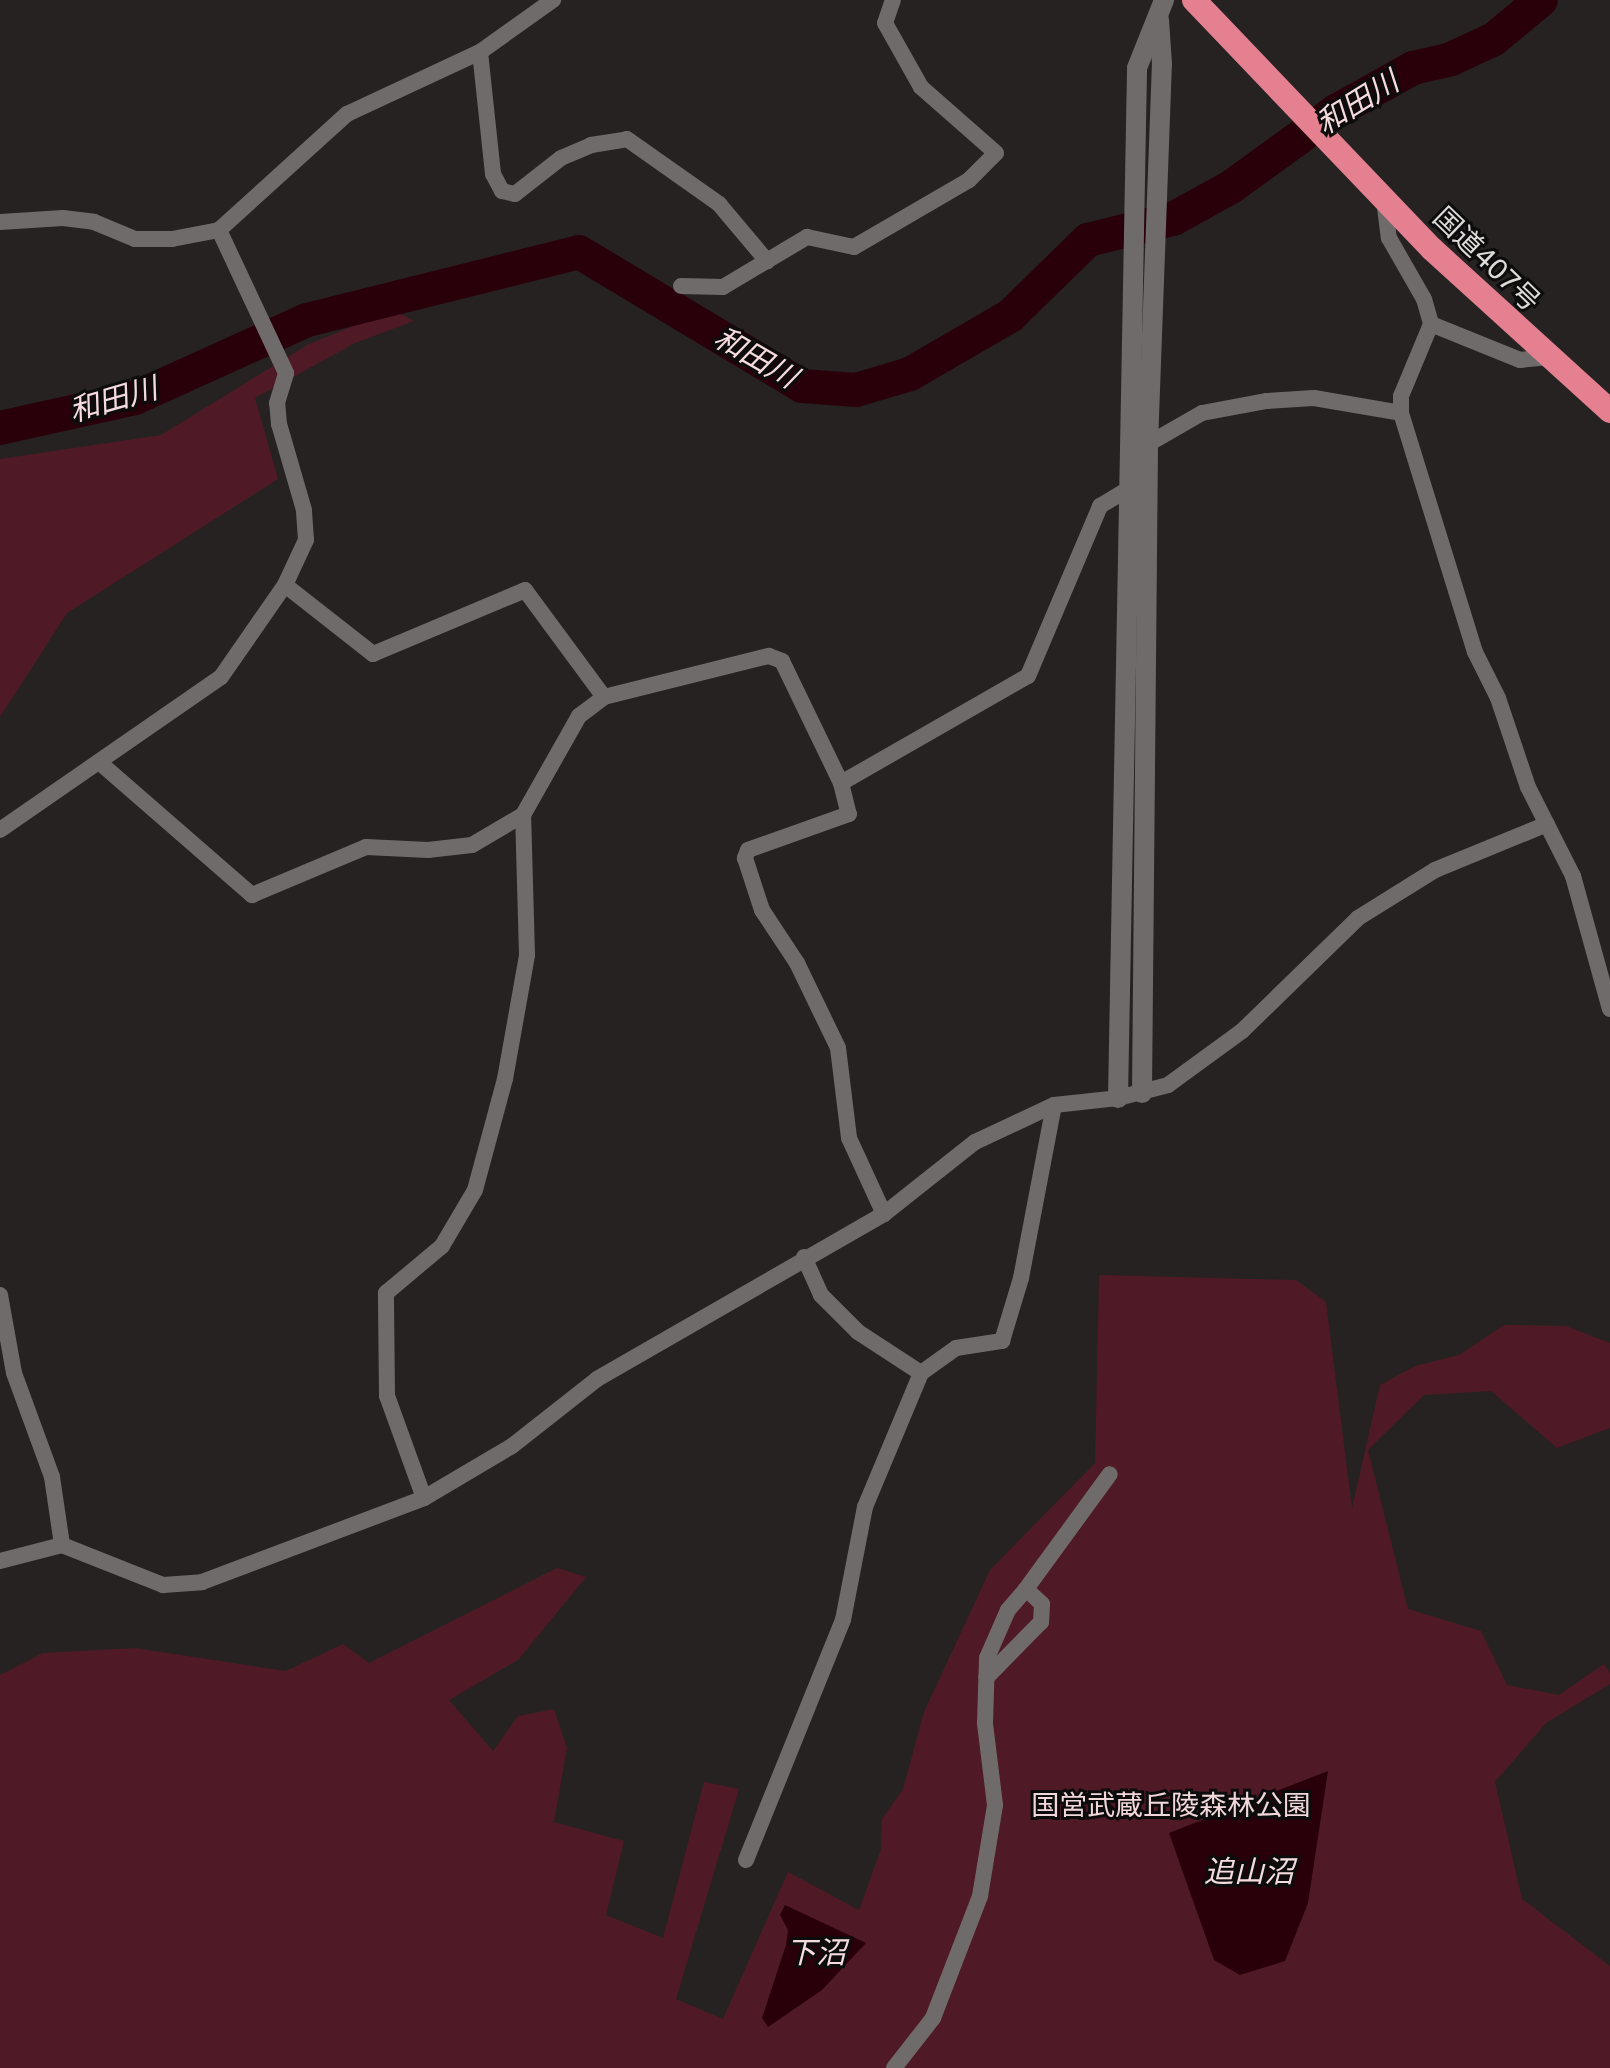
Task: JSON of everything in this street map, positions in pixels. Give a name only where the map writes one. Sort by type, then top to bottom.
[{"type":"highway","name":"国道407号","points":[[1194,0],[1384,199],[1547,357],[1610,411]]},
{"type":"street","points":[[0,222],[63,218],[94,222],[135,239],[172,239],[219,230],[347,114],[480,52],[553,0]]},
{"type":"street","points":[[681,286],[723,287],[807,237],[854,247],[969,180],[996,153],[921,87],[885,23],[893,0]]},
{"type":"street","points":[[1142,1093],[1138,444],[1162,64],[1162,6]]},
{"type":"street","points":[[480,52],[493,174],[502,191],[515,194],[561,158],[591,145],[627,139],[719,204],[767,261]]},
{"type":"street","points":[[1384,199],[1389,238],[1424,299],[1431,324],[1401,396],[1401,413],[1475,652],[1547,824],[1573,876],[1610,1009]]},
{"type":"street","points":[[0,830],[221,677],[285,585],[306,529],[279,424],[277,403],[286,373],[219,230]]},
{"type":"street","points":[[1431,324],[1520,360],[1547,357]]},
{"type":"street","points":[[1118,1098],[1125,491],[1138,444],[1202,413],[1267,401],[1314,398],[1401,413]]},
{"type":"street","points":[[841,783],[1028,676],[1100,506],[1125,491]]},
{"type":"street","points":[[285,585],[373,654],[525,590],[604,697]]},
{"type":"street","points":[[99,762],[252,895],[366,847],[428,850],[472,845],[523,815],[579,716],[604,697],[769,656],[782,661],[841,783],[849,814],[748,850],[745,858],[762,910],[797,963],[838,1048],[849,1138],[884,1214]]},
{"type":"street","points":[[424,1498],[387,1396],[386,1293],[442,1246],[475,1190],[505,1079],[527,955],[523,815]]},
{"type":"street","points":[[0,1561],[62,1545],[163,1585],[202,1582],[424,1498],[512,1446],[597,1379],[804,1257],[884,1214],[975,1142],[1054,1105],[1118,1098],[1168,1085],[1211,1058],[1358,918],[1435,870],[1547,824]]},
{"type":"street","points":[[746,1860],[843,1620],[865,1507],[921,1373],[956,1348],[1002,1341],[1021,1278],[1054,1105]]},
{"type":"street","points":[[804,1257],[821,1295],[858,1332],[921,1373]]},
{"type":"street","points":[[0,1295],[14,1373],[52,1477],[62,1545]]},
{"type":"street","points":[[894,2068],[933,2018],[980,1896],[995,1805],[985,1723],[986,1678],[993,1637],[1110,1474]]},
{"type":"street","points":[[986,1678],[1041,1622],[1042,1604],[1026,1589]]},
{"type":"green space","points":[[393,310],[414,321],[355,343],[255,398],[278,479],[67,613],[0,717],[0,459],[161,435],[309,344]]},
{"type":"green space","name":"国営武蔵丘陵森林公園","points":[[1099,1275],[1296,1280],[1326,1302],[1352,1508],[1380,1385],[1415,1366],[1459,1355],[1504,1325],[1566,1326],[1610,1343],[1610,1428],[1557,1448],[1491,1391],[1424,1395],[1368,1450],[1408,1609],[1481,1631],[1507,1685],[1559,1695],[1604,1664],[1610,1673],[1610,1684],[1546,1723],[1495,1782],[1522,1899],[1610,1966],[1610,2068],[0,2068],[0,1675],[43,1653],[135,1648],[286,1671],[343,1644],[369,1663],[557,1568],[586,1577],[518,1660],[449,1700],[493,1751],[518,1716],[554,1709],[567,1748],[554,1822],[624,1841],[606,1915],[663,1938],[704,1782],[739,1789],[676,1999],[723,2019],[788,1872],[859,1910],[881,1849],[882,1819],[903,1789],[924,1712],[990,1570],[1095,1463]]},
{"type":"water","name":"追山沼","points":[[1328,1771],[1308,1903],[1285,1961],[1240,1975],[1214,1960],[1169,1833]]},
{"type":"water","name":"下沼","points":[[785,1905],[866,1943],[822,1990],[768,2027],[762,2018],[786,1945],[788,1930],[780,1915]]},
{"type":"waterway","name":"和田川","points":[[0,428],[135,398],[307,320],[579,252],[802,386],[856,390],[910,374],[1010,316],[1088,240],[1173,219],[1231,187],[1336,111],[1413,68],[1451,59],[1494,39],[1541,0]]}]
